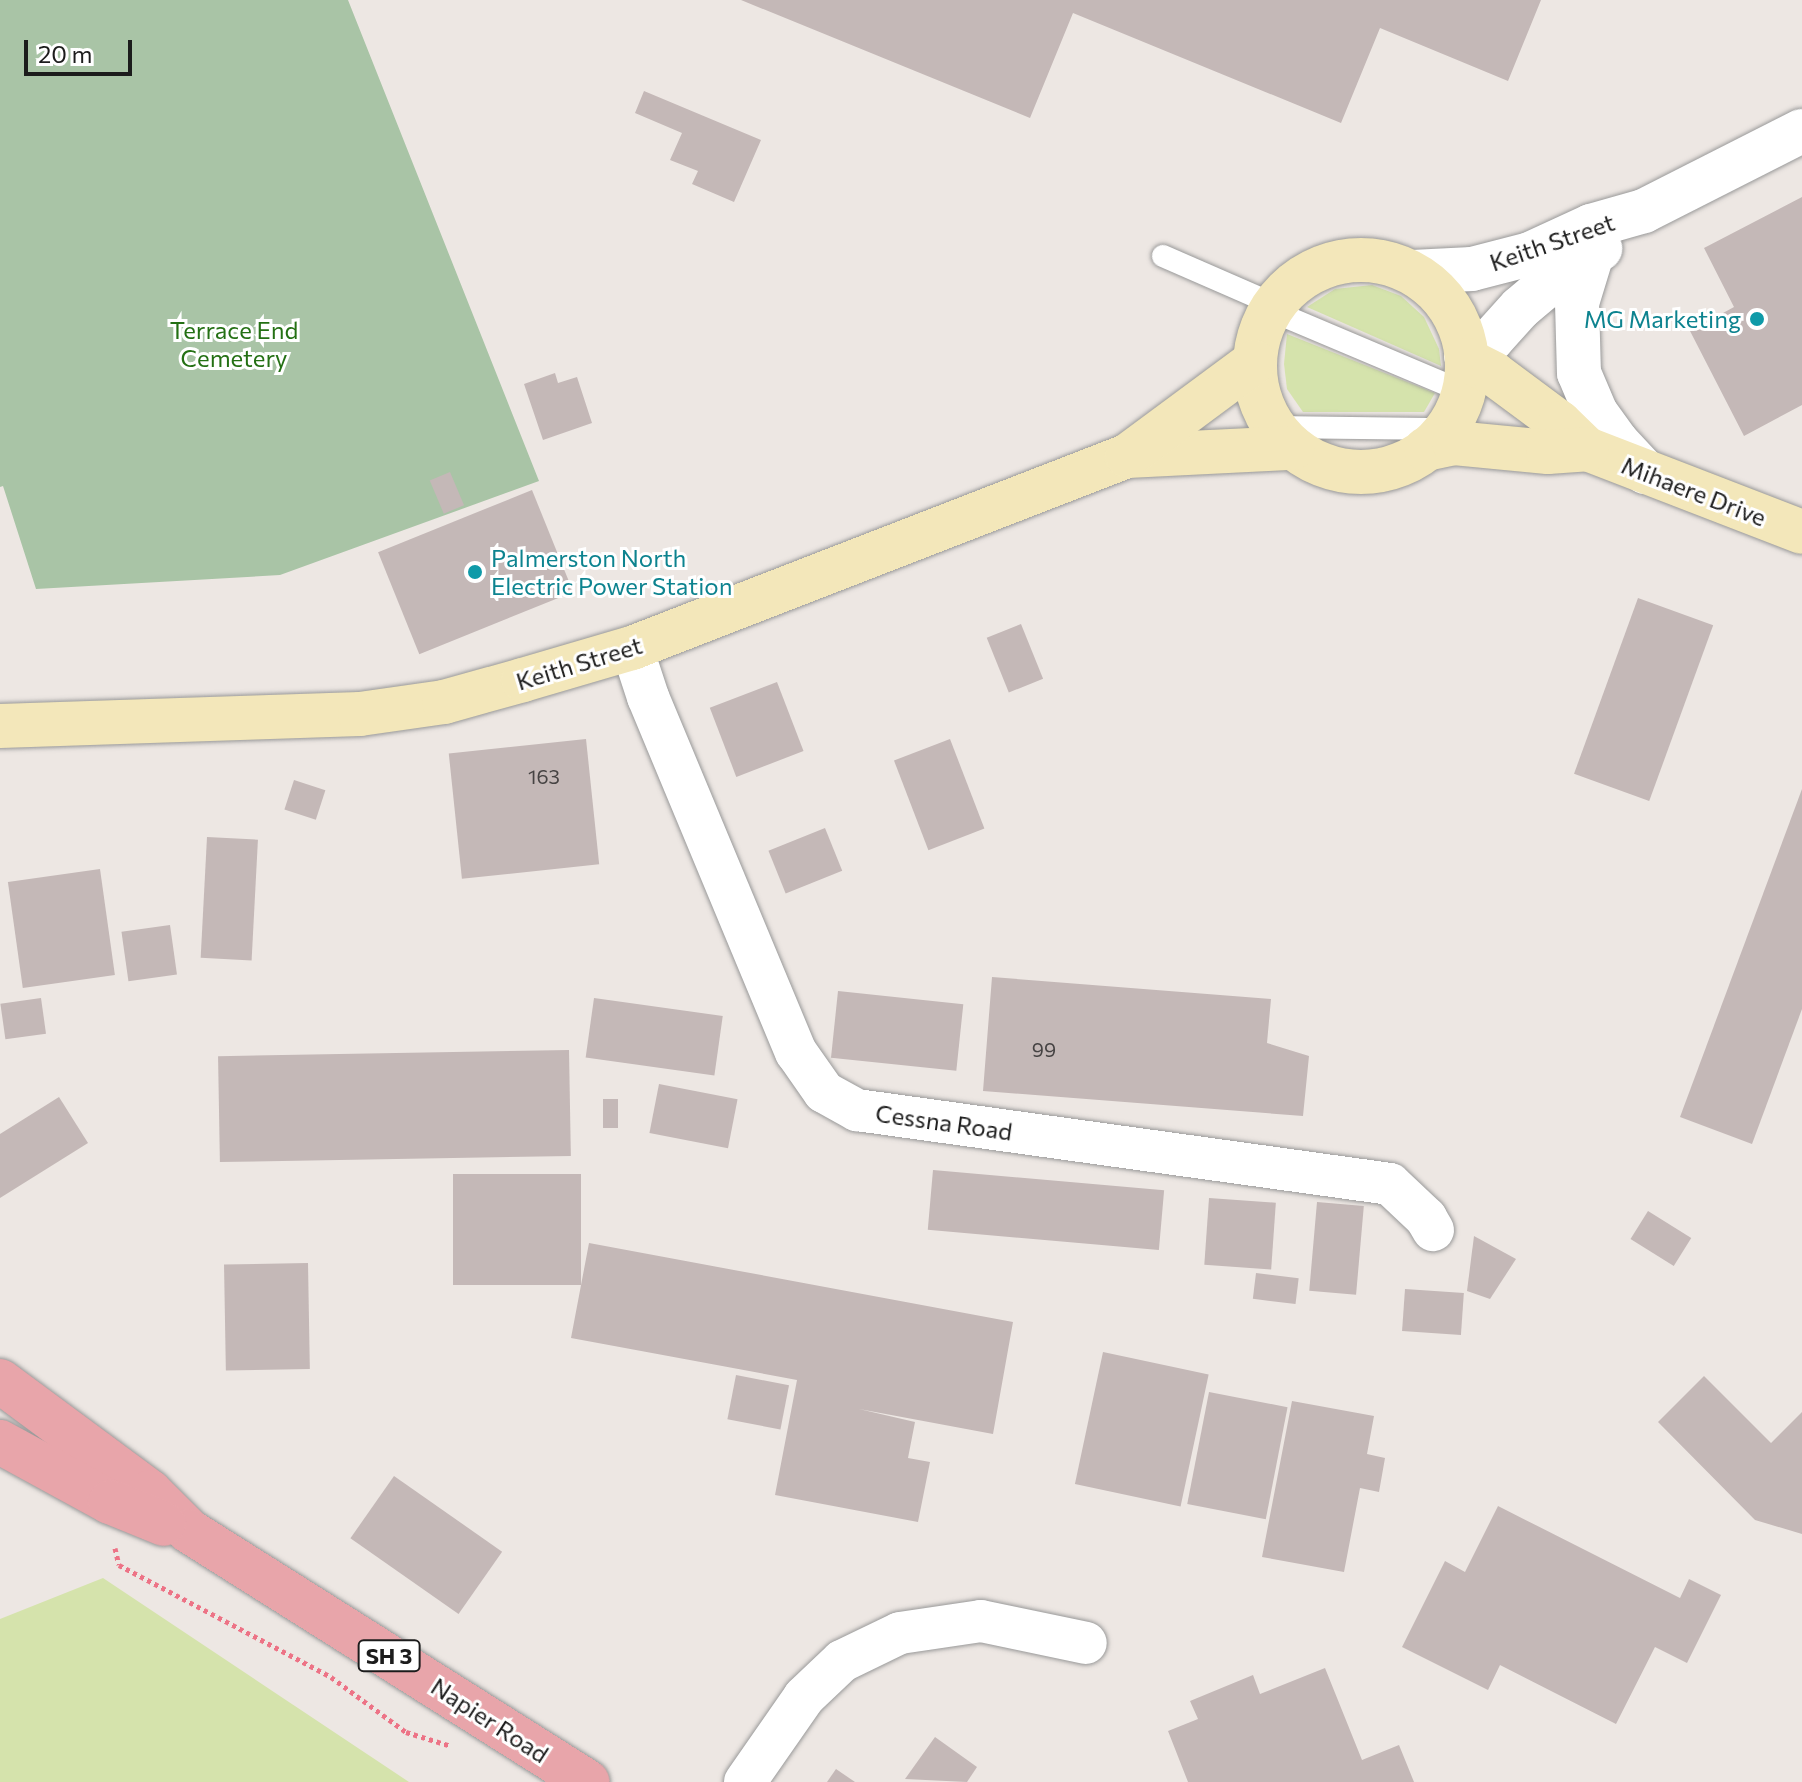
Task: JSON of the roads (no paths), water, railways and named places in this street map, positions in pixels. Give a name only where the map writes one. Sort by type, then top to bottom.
[{"type":"highway","name":"Napier Road","points":[[0,1381],[150,1492],[189,1531],[587,1782]]},
{"type":"highway","name":"Napier Road","points":[[0,1442],[146,1519],[189,1531]]},
{"type":"main road","points":[[1363,259],[1388,262],[1412,272],[1433,287],[1450,307],[1461,331],[1454,397],[1402,464],[1374,472],[1345,471],[1317,463],[1283,438],[1262,407],[1254,362],[1258,335],[1272,307],[1291,285],[1313,270],[1337,261],[1363,259]]},
{"type":"main road","name":"Keith Street","points":[[1127,456],[1254,362]]},
{"type":"main road","name":"Mihaere Drive","points":[[1587,449],[1548,452],[1454,443],[1454,397],[1494,374],[1560,423],[1587,449],[1802,532]]},
{"type":"main road","name":"Keith Street","points":[[0,726],[360,714],[444,702],[632,648],[1127,456],[1283,438]]},
{"type":"street","name":"Keith Street","points":[[1412,272],[1472,269],[1530,254],[1591,226],[1644,211],[1802,131]]},
{"type":"street","name":"Keith Street","points":[[1454,397],[1492,339],[1520,308],[1559,275],[1591,257],[1644,211]]},
{"type":"street","points":[[1591,257],[1577,303],[1579,373],[1596,413],[1645,472]]},
{"type":"street","name":"Cessna Road","points":[[632,648],[648,697],[796,1052],[824,1092],[857,1110],[1390,1184],[1426,1218],[1433,1230]]},
{"type":"street","points":[[745,1782],[804,1697],[842,1661],[900,1633],[981,1621],[1086,1643]]},
{"type":"lane","points":[[1163,256],[1454,397]]},
{"type":"place","name":"MG Marketing","points":[[1757,319]]},
{"type":"place","name":"Palmerston North Electric Power Station","points":[[475,572]]},
{"type":"park label","name":"Terrace End Cemetery","points":[[234,344]]}]
